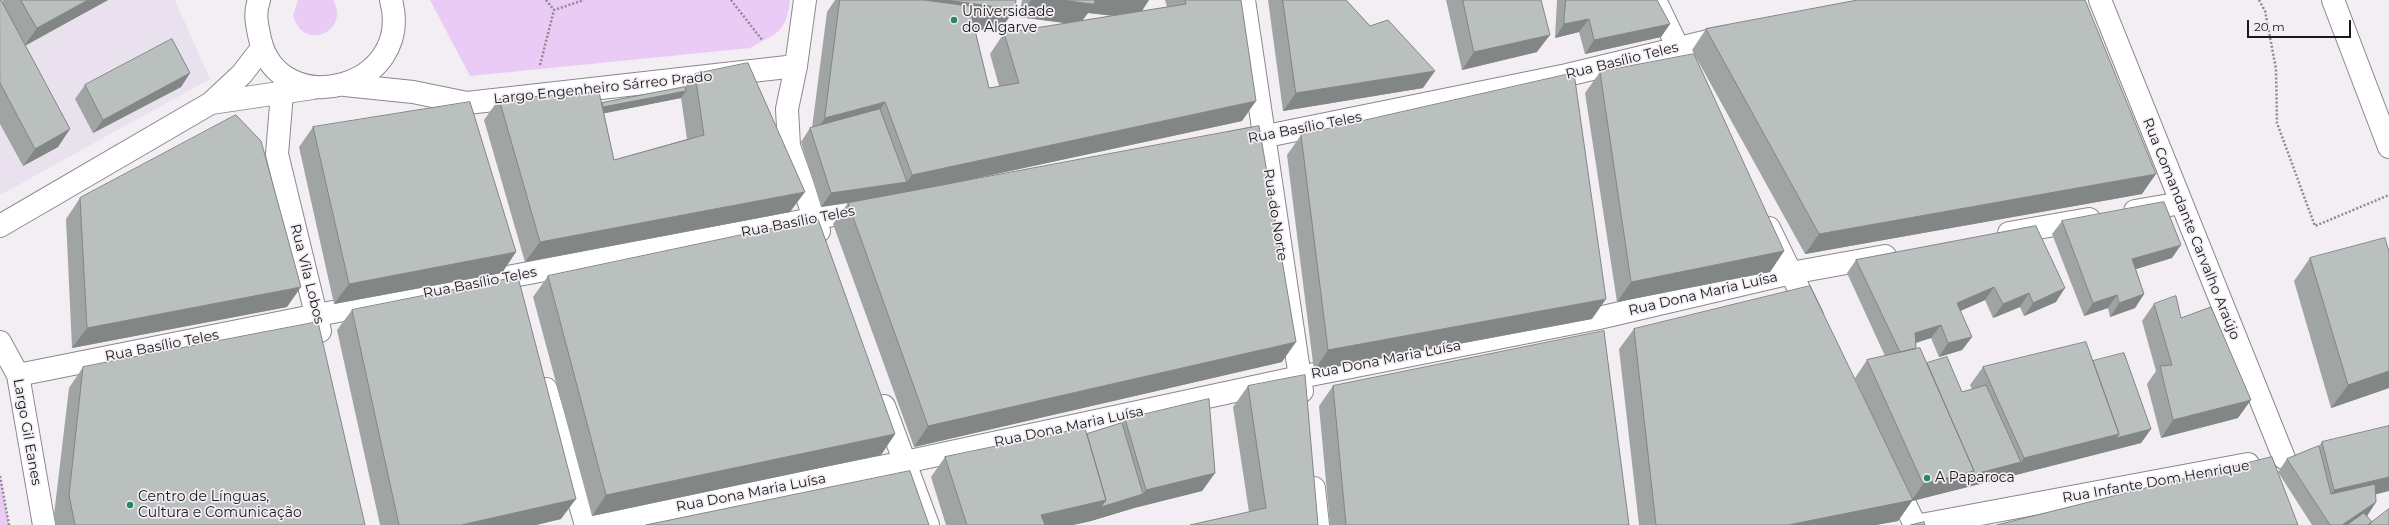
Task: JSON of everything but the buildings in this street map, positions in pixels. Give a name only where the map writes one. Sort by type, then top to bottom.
[{"type":"street","points":[[259,0],[256,20],[262,48],[279,71],[303,85],[317,88]]},
{"type":"street","points":[[211,103],[344,85],[369,72],[386,49],[393,22],[391,0]]},
{"type":"street","points":[[805,0],[796,66],[787,109],[789,146],[826,248]]},
{"type":"street","name":"Rua do Norte","points":[[1244,0],[1304,408]]},
{"type":"street","points":[[1655,0],[1692,75]]},
{"type":"street","name":"Rua Comandante Carvalho Araújo","points":[[2100,0],[2181,203],[2274,465]]},
{"type":"street","points":[[2333,0],[2389,147]]},
{"type":"street","name":"Rua Basílio Teles","points":[[1216,146],[1566,75],[1678,47],[1746,33]]},
{"type":"street","points":[[0,226],[211,103],[242,74],[262,48]]},
{"type":"street","name":"Largo Engenheiro Sárreo Prado","points":[[344,85],[413,92],[467,103],[796,66]]},
{"type":"street","points":[[1566,75],[1570,98]]},
{"type":"street","name":"Rua Vila Lobos","points":[[282,93],[277,154],[325,354]]},
{"type":"street","points":[[467,103],[473,125]]},
{"type":"street","points":[[1986,238],[2181,203]]},
{"type":"street","name":"Rua Basílio Teles","points":[[18,375],[513,276],[893,204]]},
{"type":"street","points":[[1759,209],[1822,336]]},
{"type":"street","name":"Rua Dona Maria Luísa","points":[[592,525],[905,462],[1300,377],[1599,318],[1790,272],[1908,252]]},
{"type":"street","points":[[507,254],[520,299]]},
{"type":"street","points":[[1596,295],[1602,342]]},
{"type":"street","name":"Largo Gil Eanes","points":[[0,342],[18,375],[44,525]]},
{"type":"street","points":[[540,367],[586,525]]},
{"type":"street","points":[[878,388],[928,525]]},
{"type":"street","name":"Rua Infante Dom Henrique","points":[[1921,525],[2274,465],[2306,452]]},
{"type":"street","points":[[1884,462],[1915,525]]},
{"type":"street","points":[[1312,470],[1318,525]]},
{"type":"path","points":[[546,0],[554,10]]},
{"type":"path","points":[[554,10],[584,0]]},
{"type":"path","points":[[731,0],[763,41]]},
{"type":"path","points":[[2259,0],[2265,10],[2276,69],[2277,123],[2315,226],[2389,195]]},
{"type":"path","points":[[539,69],[554,10]]},
{"type":"path","points":[[0,476],[9,525]]},
{"type":"shaded area","points":[[0,0],[175,0],[210,79],[0,195]]},
{"type":"shaded area","points":[[298,0],[333,0],[337,11],[336,21],[324,34],[315,35],[306,33],[299,27],[293,16]]},
{"type":"shaded area","points":[[430,0],[790,0],[786,19],[779,31],[750,48],[470,76]]},
{"type":"shaded area","points":[[0,476],[9,525],[0,525]]},
{"type":"place","name":"Universidade do Algarve","points":[[954,20]]},
{"type":"place","name":"A Paparoca","points":[[1927,478]]},
{"type":"place","name":"Centro de Línguas, Cultura e Comunicação","points":[[130,505]]}]
